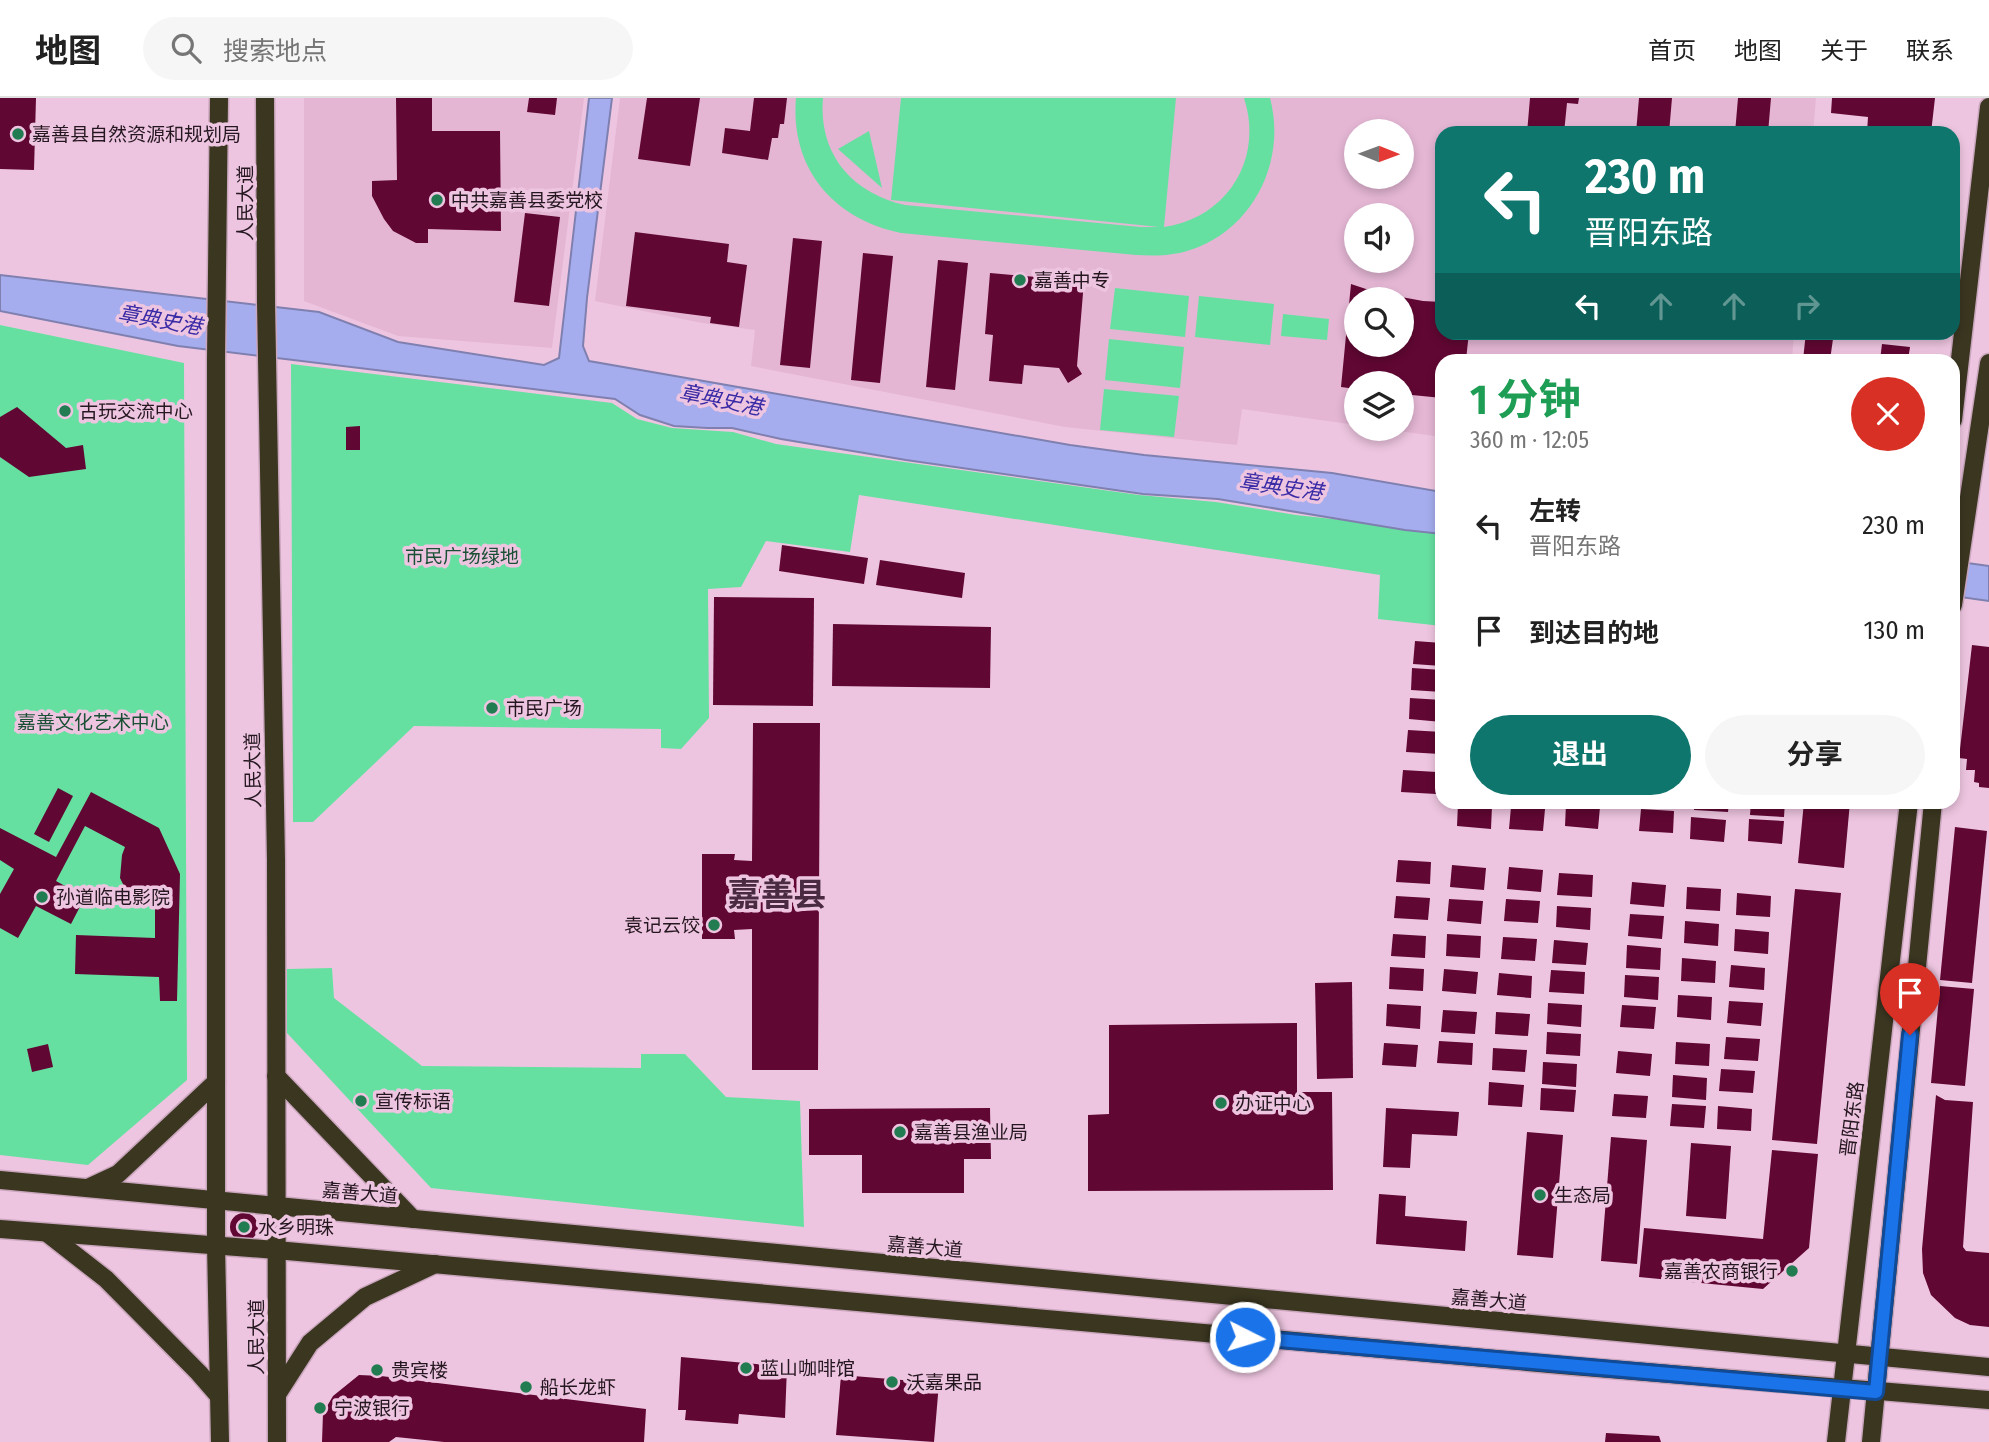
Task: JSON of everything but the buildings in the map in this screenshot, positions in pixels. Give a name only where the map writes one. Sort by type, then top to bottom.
[{"type":"main road","name":"人民大道","points":[[219,98],[216,359],[216,1245],[220,1442]]},
{"type":"main road","name":"人民大道","points":[[265,98],[276,860],[277,1442]]},
{"type":"main road","points":[[1960,360],[1989,107]]},
{"type":"main road","points":[[1960,551],[1989,363]]},
{"type":"main road","name":"晋阳东路","points":[[1836,1442],[1908,809]]},
{"type":"main road","points":[[1871,1442],[1932,809]]},
{"type":"main road","points":[[276,1076],[413,1219]]},
{"type":"main road","points":[[87,1189],[118,1174],[216,1082]]},
{"type":"main road","name":"嘉善大道","points":[[0,1180],[1989,1367]]},
{"type":"main road","points":[[0,1229],[276,1250],[1989,1400]]},
{"type":"main road","points":[[47,1233],[106,1279],[200,1373],[219,1396]]},
{"type":"main road","points":[[278,1393],[310,1343],[365,1297],[435,1264]]},
{"type":"shaded area","name":"中共嘉善县委党校","points":[[304,98],[584,98],[552,348],[398,336],[304,301]]},
{"type":"shaded area","name":"嘉善中专","points":[[620,98],[1816,98],[1814,126],[1435,126],[1435,340],[1793,340],[1792,354],[1435,354],[1435,436],[1414,433],[1414,371],[1344,371],[1344,423],[1242,409],[1237,445],[1065,427],[751,366],[755,330],[702,323],[595,301]]},
{"type":"green space","points":[[796,98],[823,98],[826,137],[842,168],[854,181],[869,191],[886,199],[905,205],[1159,227],[891,200],[901,98],[1176,98],[1164,227],[1206,212],[1235,182],[1249,143],[1249,121],[1244,98],[1270,98],[1274,146],[1269,169],[1247,210],[1231,227],[1212,240],[1184,252],[1136,255],[901,233],[855,216],[836,203],[821,186],[800,147]]},
{"type":"green space","points":[[869,131],[882,188],[838,149]]},
{"type":"green space","points":[[1115,288],[1189,296],[1185,337],[1110,329]]},
{"type":"green space","points":[[1199,296],[1274,304],[1270,345],[1195,337]]},
{"type":"green space","points":[[1283,314],[1329,319],[1327,340],[1281,336]]},
{"type":"green space","name":"嘉善文化艺术中心","points":[[0,325],[184,363],[187,1080],[88,1165],[0,1155]]},
{"type":"green space","points":[[1109,339],[1184,347],[1180,388],[1105,380]]},
{"type":"green space","name":"市民广场绿地","points":[[291,364],[612,403],[637,419],[672,428],[733,432],[776,444],[1139,495],[1216,502],[1296,515],[1435,530],[1435,625],[1378,619],[1380,575],[859,495],[850,552],[766,541],[741,587],[708,589],[709,718],[681,749],[661,748],[661,729],[414,726],[313,822],[293,822]]},
{"type":"green space","points":[[1104,389],[1179,396],[1174,437],[1100,430]]},
{"type":"green space","points":[[332,968],[334,998],[422,1066],[641,1068],[641,1054],[685,1054],[726,1097],[800,1101],[804,1227],[431,1188],[287,1033],[287,969]]},
{"type":"water","name":"章典史港","points":[[589,98],[612,98],[587,298],[583,346],[589,361],[1070,445],[1332,473],[1435,491],[1435,533],[1218,499],[1143,494],[906,460],[732,428],[674,426],[640,415],[615,399],[178,346],[0,311],[0,275],[319,312],[398,342],[544,365],[559,358]]},
{"type":"water","points":[[1960,562],[1989,566],[1989,601],[1960,597]]},
{"type":"place","name":"嘉善县自然资源和规划局","points":[[18,134]]},
{"type":"place","name":"中共嘉善县委党校","points":[[437,200]]},
{"type":"place","name":"嘉善中专","points":[[1020,280]]},
{"type":"place","name":"古玩交流中心","points":[[65,411]]},
{"type":"place","name":"市民广场","points":[[492,708]]},
{"type":"place","name":"孙道临电影院","points":[[42,897]]},
{"type":"place","name":"袁记云饺","points":[[714,925]]},
{"type":"place","name":"宣传标语","points":[[361,1101]]},
{"type":"place","name":"办证中心","points":[[1221,1103]]},
{"type":"place","name":"嘉善县渔业局","points":[[900,1132]]},
{"type":"place","name":"生态局","points":[[1540,1195]]},
{"type":"place","name":"水乡明珠","points":[[244,1227]]},
{"type":"place","name":"嘉善农商银行","points":[[1792,1271]]},
{"type":"place","name":"蓝山咖啡馆","points":[[746,1368]]},
{"type":"place","name":"贵宾楼","points":[[377,1370]]},
{"type":"place","name":"沃嘉果品","points":[[892,1382]]},
{"type":"place","name":"船长龙虾","points":[[526,1387]]},
{"type":"place","name":"宁波银行","points":[[320,1408]]},
{"type":"district","name":"嘉善县","points":[[777,895]]},
{"type":"route","points":[[1245,1337],[1876,1392],[1910,1035]]}]
